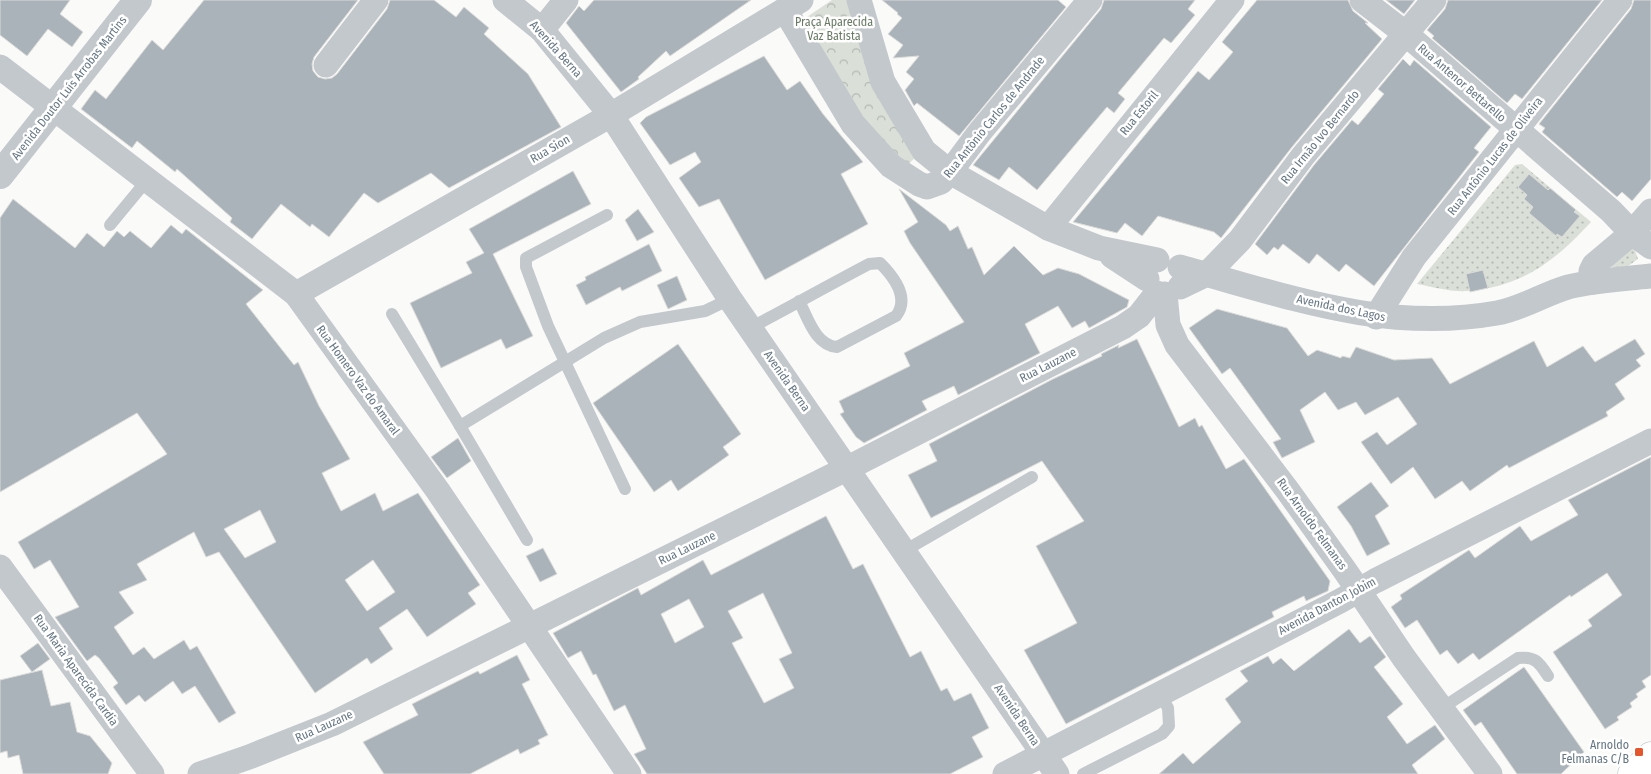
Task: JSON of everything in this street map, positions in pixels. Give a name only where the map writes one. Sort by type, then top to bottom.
[{"type":"main road","points":[[1632,774],[1651,756]]},
{"type":"street","name":"Avenida Doutor Luís Arrobas Martins","points":[[0,175],[138,0]]},
{"type":"street","points":[[326,65],[376,0]]},
{"type":"street","name":"Avenida Berna","points":[[505,0],[542,30],[611,115],[730,299],[1050,764]]},
{"type":"street","points":[[542,30],[566,0]]},
{"type":"street","points":[[859,0],[883,82],[924,151],[950,172],[1048,228],[1099,248],[1164,280],[1207,274]]},
{"type":"street","name":"Rua Antônio Carlos de Andrade","points":[[792,5],[842,110],[891,166],[903,175],[927,187],[941,182],[950,172],[979,133],[1090,0]]},
{"type":"street","name":"Rua Estoril","points":[[1048,228],[1232,0]]},
{"type":"street","name":"Rua Antenor Bettarello","points":[[1362,0],[1406,34],[1641,240]]},
{"type":"street","name":"Rua Irmão Ivo Bernardo","points":[[1207,274],[1240,240],[1303,156],[1434,0]]},
{"type":"street","name":"Rua Antônio Lucas de Oliveira","points":[[1376,317],[1414,257],[1620,0]]},
{"type":"street","name":"Rua Sion","points":[[296,294],[611,115],[792,5]]},
{"type":"street","name":"Rua Homero Vaz do Amaral","points":[[0,67],[296,294],[438,491],[629,774]]},
{"type":"street","points":[[1593,282],[1591,271],[1594,265],[1641,240],[1651,211]]},
{"type":"street","name":"Avenida dos Lagos","points":[[1207,274],[1322,306],[1376,317],[1441,320],[1499,313],[1568,287],[1593,282],[1651,276]]},
{"type":"street","name":"Rua Lauzane","points":[[200,774],[249,758],[332,724],[848,468],[1123,327],[1139,316],[1164,280]]},
{"type":"street","name":"Rua Arnoldo Felmanas","points":[[1164,280],[1168,325],[1177,345],[1288,491],[1359,590],[1404,658],[1490,774]]},
{"type":"street","name":"Avenida Danton Jobim","points":[[1005,774],[1050,764],[1160,694],[1651,441]]},
{"type":"street","name":"Rua Maria Aparecida Cardia","points":[[0,567],[152,774]]},
{"type":"lane","points":[[110,225],[148,179]]},
{"type":"lane","points":[[608,214],[526,258],[526,267],[564,362],[625,489]]},
{"type":"lane","points":[[750,328],[799,301],[869,264],[880,263],[887,270],[903,297],[902,308],[896,316],[837,348],[827,346],[820,340],[799,301]]},
{"type":"lane","points":[[460,426],[604,338],[640,322],[705,311],[730,299]]},
{"type":"lane","points":[[392,314],[527,540]]},
{"type":"lane","points":[[904,551],[1032,477]]},
{"type":"lane","points":[[1442,708],[1518,658],[1529,656],[1538,660],[1548,676]]},
{"type":"lane","points":[[1083,774],[1162,734],[1169,726],[1168,708],[1160,694]]},
{"type":"green space","name":"Praça Aparecida Vaz Batista","points":[[832,0],[851,0],[921,153],[902,169],[856,110],[801,21]]},
{"type":"green space","points":[[1522,164],[1591,222],[1550,260],[1521,278],[1505,284],[1461,291],[1417,284],[1515,165]]},
{"type":"green space","points":[[1632,242],[1638,259],[1621,271],[1606,264]]},
{"type":"building","points":[[0,0],[70,0],[60,14],[83,32],[72,47],[48,29],[27,56],[0,35]]},
{"type":"building","points":[[204,0],[358,0],[314,57],[313,71],[318,77],[325,79],[332,78],[337,74],[387,9],[390,0],[434,0],[456,17],[464,7],[489,28],[484,34],[528,74],[561,127],[449,188],[431,173],[378,203],[364,193],[329,237],[312,224],[310,227],[281,204],[252,239],[230,222],[232,218],[177,169],[175,172],[137,141],[132,148],[81,109],[95,90],[106,99],[152,40],[163,50]]},
{"type":"building","points":[[594,0],[751,0],[670,56],[666,51],[638,77],[639,79],[621,92],[566,23],[579,6],[584,11]]},
{"type":"building","points":[[882,0],[1058,0],[1066,7],[959,136],[917,103],[914,106],[905,90],[914,79],[906,72],[919,56],[893,58],[903,45],[888,34],[902,18]]},
{"type":"building","points":[[1104,0],[1195,0],[1188,9],[1195,15],[1171,43],[1164,38],[1118,93],[1125,99],[1114,113],[1107,107],[1037,190],[1009,167],[999,180],[973,165],[1101,9]]},
{"type":"building","points":[[1257,0],[1348,0],[1353,11],[1368,23],[1365,23],[1382,39],[1292,147],[1221,238],[1214,232],[1158,216],[1142,236],[1125,223],[1117,233],[1073,222],[1198,71],[1209,80],[1233,52],[1222,42]]},
{"type":"building","points":[[1386,0],[1415,0],[1404,14]]},
{"type":"building","points":[[1448,0],[1602,0],[1522,99],[1515,94],[1507,103],[1432,38],[1434,36],[1427,30],[1445,9]]},
{"type":"building","points":[[1634,0],[1651,0],[1651,179],[1632,201],[1622,192],[1617,197],[1542,132],[1545,128],[1539,124],[1631,9]]},
{"type":"building","points":[[764,56],[787,90],[800,81],[823,114],[863,162],[841,174],[868,224],[765,280],[719,199],[699,207],[679,178],[701,162],[695,152],[670,165],[640,123],[646,117]]},
{"type":"building","points":[[1403,59],[1410,66],[1414,60],[1491,127],[1474,148],[1479,152],[1374,286],[1346,264],[1339,272],[1317,254],[1309,264],[1283,244],[1278,250],[1274,247],[1267,255],[1255,244],[1314,165],[1352,120],[1358,125],[1384,94],[1378,89]]},
{"type":"building","points":[[573,171],[591,204],[493,254],[533,336],[506,349],[501,339],[441,368],[410,303],[472,273],[466,262],[484,253],[469,229]]},
{"type":"building","points":[[1529,174],[1548,190],[1550,188],[1576,210],[1574,212],[1580,216],[1562,237],[1557,234],[1556,236],[1529,213],[1533,207],[1524,199],[1527,195],[1518,187]]},
{"type":"building","points":[[899,189],[946,225],[950,231],[958,226],[968,249],[972,247],[984,275],[1014,246],[1043,275],[1058,268],[1079,274],[1129,300],[1127,307],[1089,328],[1085,321],[1072,328],[1058,306],[1025,324],[1040,353],[958,395],[954,386],[922,401],[927,410],[864,443],[856,437],[840,414],[844,412],[839,401],[910,366],[904,353],[964,322],[910,243],[904,231],[918,222]]},
{"type":"building","points":[[13,199],[75,248],[87,233],[104,247],[117,231],[124,237],[130,231],[151,248],[171,225],[182,234],[186,229],[263,290],[246,304],[294,365],[298,362],[319,406],[350,459],[322,473],[341,511],[375,493],[383,511],[418,493],[480,585],[468,593],[476,604],[427,637],[407,609],[379,628],[393,649],[371,664],[367,658],[315,693],[219,552],[206,557],[194,532],[137,564],[147,580],[119,592],[134,613],[114,627],[133,655],[144,647],[154,659],[184,640],[190,650],[197,646],[236,713],[219,723],[195,686],[182,694],[173,681],[145,702],[139,695],[126,705],[113,687],[118,683],[99,658],[95,655],[87,661],[55,617],[79,607],[50,560],[34,569],[18,542],[167,454],[137,413],[0,492],[0,218]],"holes":[[[260,510],[276,542],[245,558],[224,529]],[[373,560],[395,592],[367,611],[345,580]]]},
{"type":"building","points":[[638,209],[654,232],[637,241],[625,220]]},
{"type":"building","points":[[649,244],[662,271],[622,291],[620,287],[586,305],[576,285],[586,280],[585,277]]},
{"type":"building","points":[[1483,270],[1488,288],[1470,292],[1466,274]]},
{"type":"building","points":[[677,276],[687,300],[668,309],[657,285]]},
{"type":"building","points":[[1217,309],[1287,328],[1308,356],[1317,350],[1341,358],[1342,356],[1350,358],[1356,347],[1394,360],[1432,358],[1450,384],[1534,341],[1547,367],[1583,346],[1595,362],[1635,339],[1645,354],[1636,360],[1641,366],[1615,384],[1625,399],[1606,412],[1608,416],[1509,468],[1507,465],[1470,491],[1462,481],[1435,499],[1413,467],[1391,484],[1361,442],[1377,432],[1387,445],[1417,424],[1398,397],[1365,415],[1356,402],[1338,410],[1325,392],[1300,410],[1315,442],[1282,458],[1273,442],[1281,439],[1256,404],[1230,368],[1222,374],[1189,328]]},
{"type":"building","points":[[1137,339],[1179,427],[1195,418],[1199,427],[1202,425],[1226,469],[1244,459],[1330,581],[1328,591],[1306,601],[1304,596],[1272,612],[1274,617],[1066,724],[1024,650],[1077,623],[1036,546],[1084,521],[1042,461],[931,518],[908,475],[937,461],[929,444],[1053,379],[1102,356],[1101,354]]},
{"type":"building","points":[[678,344],[741,434],[723,447],[729,455],[678,491],[671,480],[654,492],[593,403]]},
{"type":"building","points":[[458,438],[471,461],[447,478],[431,457]]},
{"type":"building","points":[[1651,457],[1651,675],[1642,681],[1646,687],[1636,694],[1638,697],[1630,703],[1632,707],[1617,717],[1619,720],[1605,729],[1553,652],[1592,626],[1588,620],[1622,595],[1607,573],[1571,597],[1570,595],[1479,660],[1473,653],[1458,664],[1447,650],[1440,655],[1417,620],[1405,628],[1391,607],[1402,599],[1400,595],[1469,550],[1475,558],[1520,526],[1531,541],[1578,515],[1568,500]]},
{"type":"building","points":[[1371,482],[1389,506],[1375,516],[1390,544],[1367,556],[1351,526],[1337,507]]},
{"type":"building","points":[[826,516],[853,569],[863,564],[910,657],[921,651],[941,691],[947,688],[954,701],[971,693],[989,728],[972,737],[983,757],[950,774],[647,774],[634,754],[646,749],[625,705],[614,711],[596,674],[593,675],[581,651],[568,658],[553,633],[638,588],[641,595],[703,560],[711,575]],"holes":[[[763,593],[792,653],[779,659],[794,688],[764,703],[732,643],[743,638],[728,611]],[[689,599],[704,627],[675,643],[661,614]]]},
{"type":"building","points":[[543,548],[557,574],[540,582],[526,556]]},
{"type":"building","points":[[1349,629],[1360,643],[1370,636],[1386,657],[1374,667],[1403,704],[1387,717],[1407,744],[1435,725],[1445,739],[1412,765],[1418,774],[1159,774],[1183,753],[1193,764],[1241,722],[1225,699],[1248,681],[1240,671],[1268,656],[1273,664],[1281,658],[1294,671]]},
{"type":"building","points":[[38,643],[50,659],[32,672],[20,656]]},
{"type":"building","points":[[517,655],[530,680],[522,684],[548,735],[538,740],[540,744],[520,754],[518,749],[470,774],[384,774],[363,742],[418,715],[412,704],[478,671],[480,674]]},
{"type":"building","points":[[1524,667],[1584,752],[1561,774],[1517,774],[1481,722],[1475,726],[1463,710]]},
{"type":"building","points":[[42,670],[51,706],[70,702],[77,732],[90,736],[112,763],[108,774],[23,774],[19,755],[8,758],[7,751],[0,753],[0,680]]},
{"type":"place","name":"Arnoldo Felmanas C/B","points":[[1639,752]]}]
